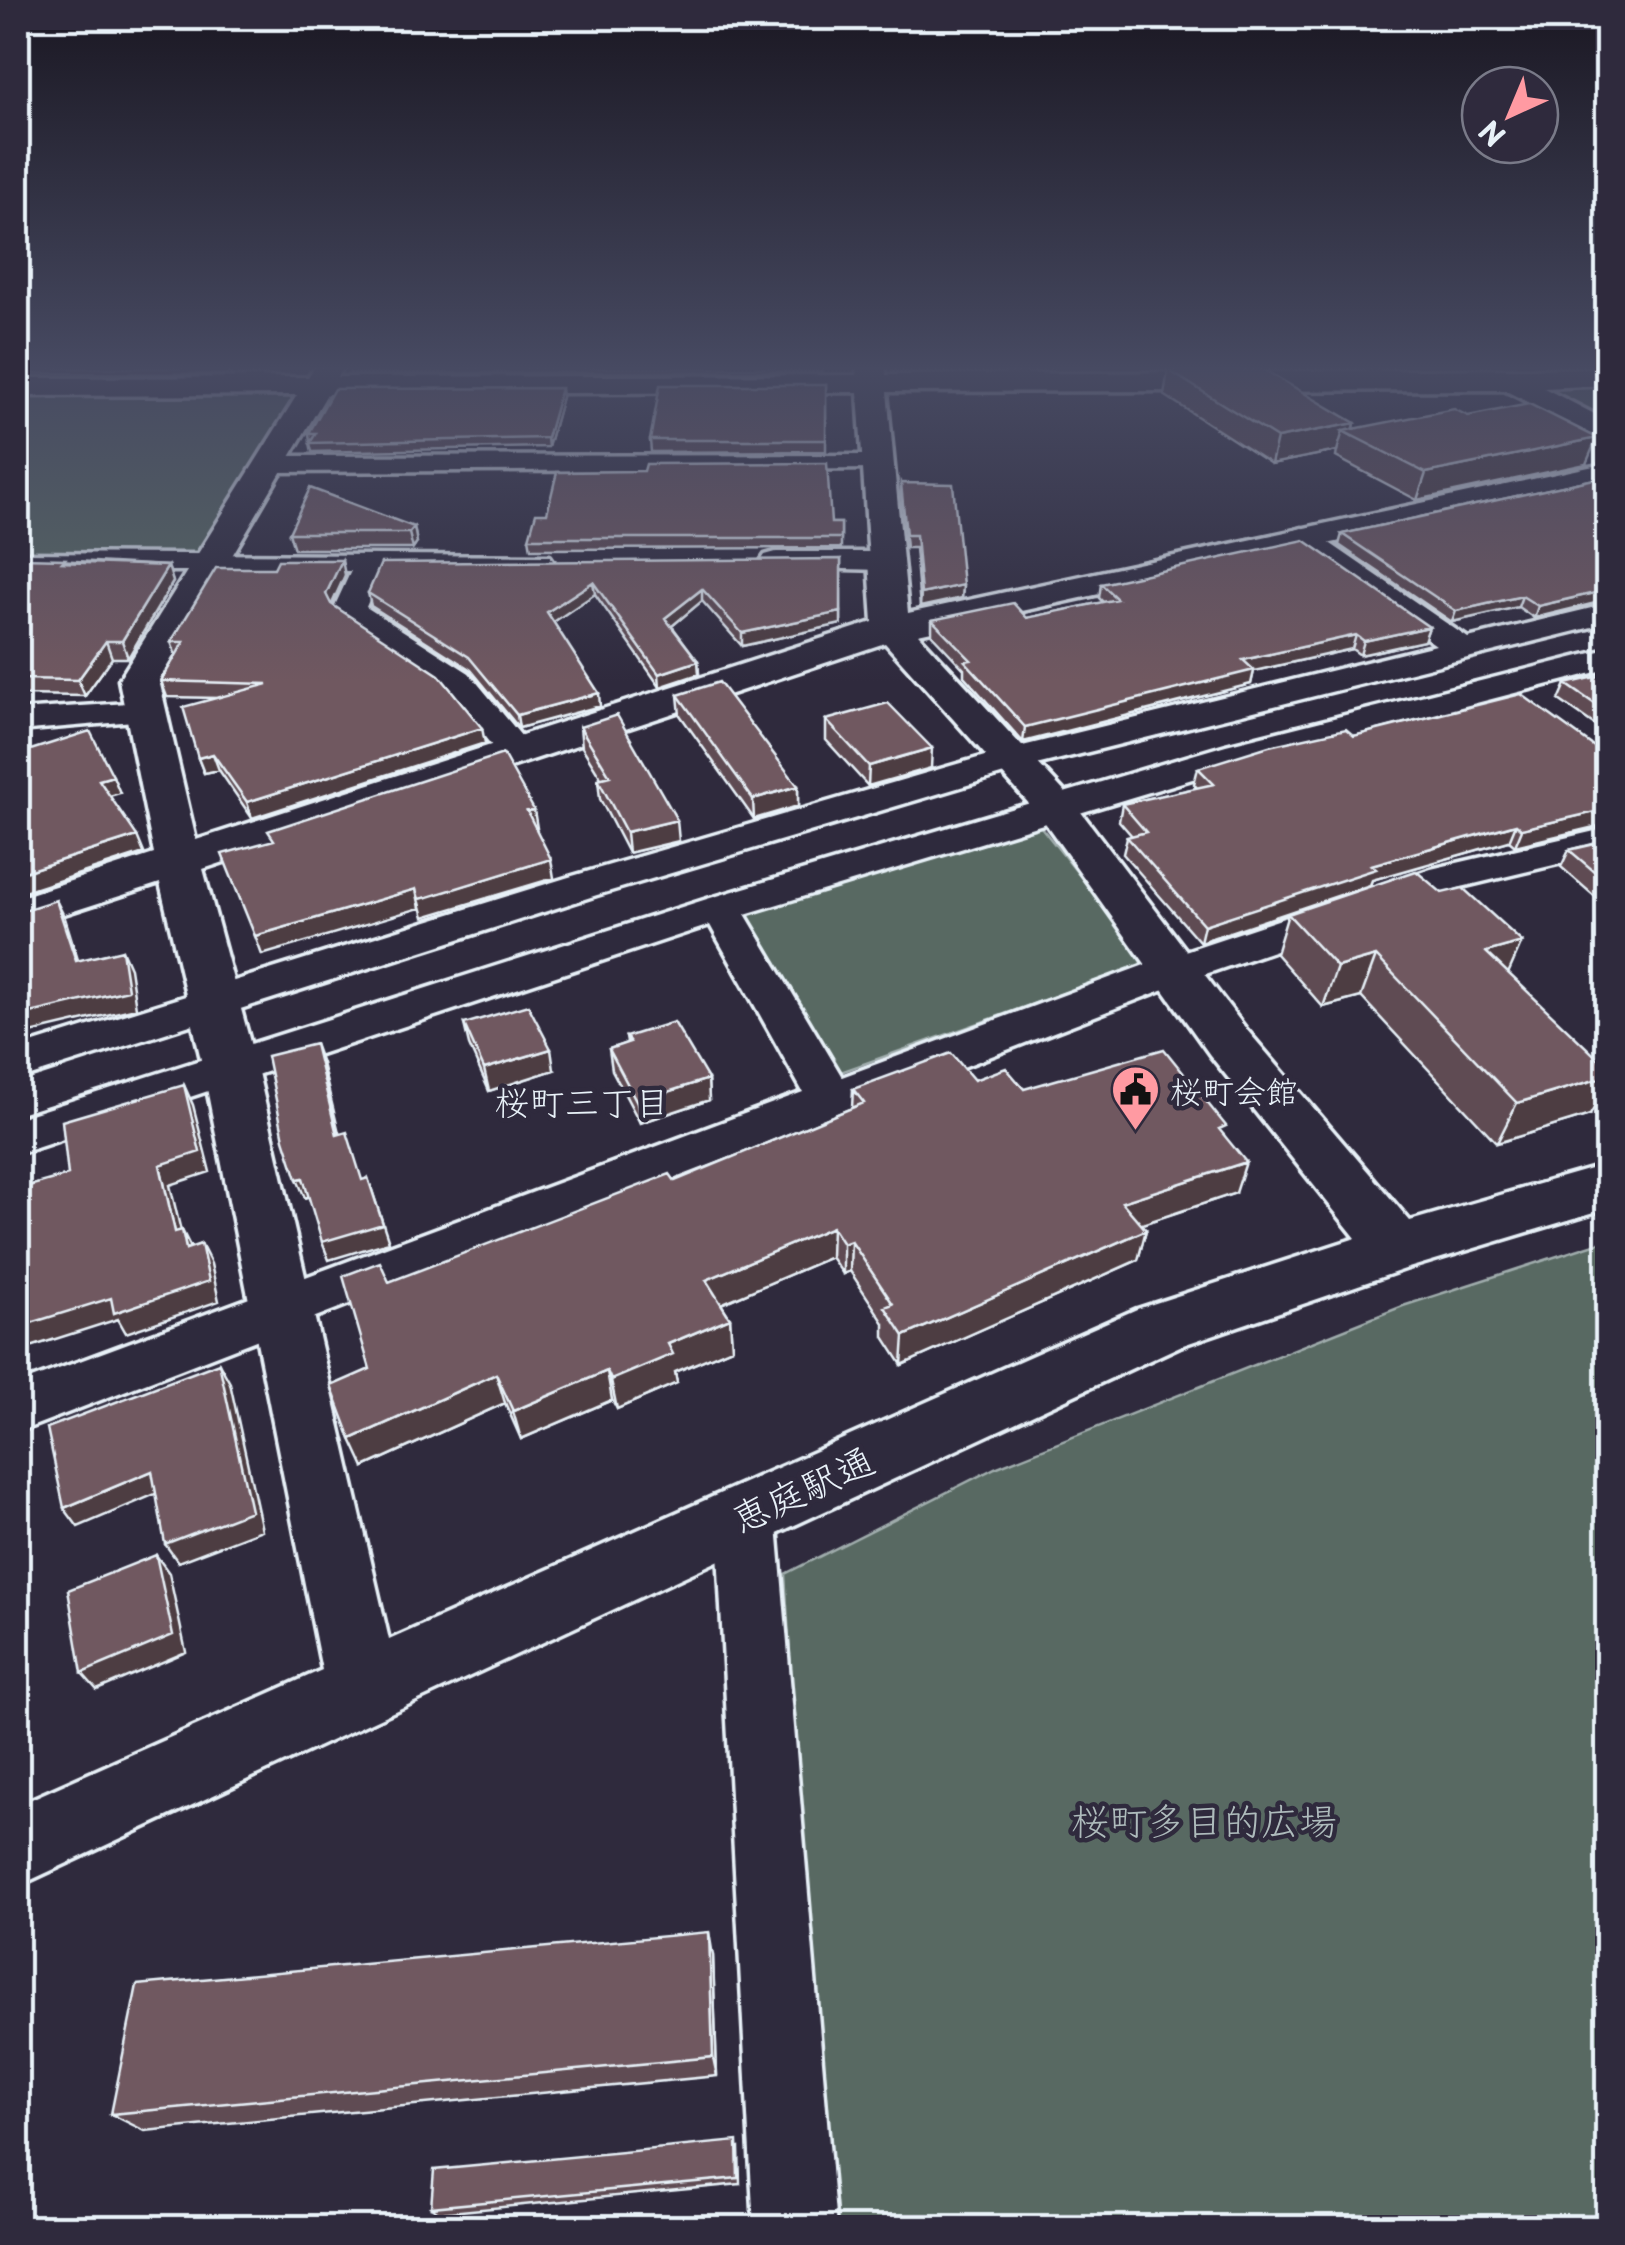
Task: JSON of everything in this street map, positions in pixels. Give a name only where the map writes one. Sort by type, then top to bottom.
[{"type":"street","points":[[266,473],[139,680],[178,861],[230,1068],[363,1688]]},
{"type":"street","points":[[877,473],[892,628],[1016,759],[1056,808],[1173,970],[1398,1248]]},
{"type":"street","points":[[18,914],[892,628],[1604,473]]},
{"type":"street","points":[[1302,537],[1460,648]]},
{"type":"street","points":[[745,561],[883,561]]},
{"type":"street","points":[[18,562],[567,562]]},
{"type":"street","points":[[370,562],[349,610],[457,680],[514,749]]},
{"type":"street","points":[[18,1064],[582,886],[1016,759],[1608,613]]},
{"type":"street","points":[[18,1136],[720,908],[1239,753],[1608,659]]},
{"type":"street","points":[[1506,684],[1550,715]]},
{"type":"street","points":[[26,737],[60,721],[145,712]]},
{"type":"street","points":[[18,1408],[1173,970],[1444,878],[1608,840]]},
{"type":"street","points":[[720,908],[832,1101]]},
{"type":"street","name":"恵庭駅通","points":[[18,1846],[1159,1327],[1398,1248],[1608,1186]]},
{"type":"street","points":[[746,1513],[795,2228]]},
{"type":"green space","points":[[18,473],[251,473],[206,548],[191,556],[18,557]]},
{"type":"green space","points":[[1037,822],[1143,955],[1140,966],[838,1073],[746,914]]},
{"type":"green space","name":"桜町多目的広場","points":[[1607,1240],[1607,2227],[825,2227],[785,1574],[995,1468],[1403,1306]]},
{"type":"building","points":[[557,473],[828,473],[831,523],[841,523],[841,538],[529,538],[536,513],[547,513]]},
{"type":"building","points":[[1608,476],[1608,590],[1538,606],[1522,596],[1456,611],[1342,534]]},
{"type":"building","points":[[901,483],[953,484],[963,585],[921,594],[916,535],[906,535]]},
{"type":"building","points":[[310,488],[414,527],[409,533],[289,533]]},
{"type":"building","points":[[1304,540],[1429,627],[1364,641],[1356,635],[1243,660],[1254,670],[1025,727],[965,661],[971,660],[932,620],[1013,603],[1027,618],[1117,599],[1101,584]]},
{"type":"building","points":[[18,558],[168,566],[122,641],[106,641],[78,680],[18,679]]},
{"type":"building","points":[[841,559],[841,612],[742,633],[702,589],[665,618],[698,661],[659,674],[593,582],[547,612],[599,693],[517,715],[469,657],[368,593],[381,563]]},
{"type":"building","points":[[278,560],[342,560],[326,594],[331,604],[439,675],[482,728],[247,802],[213,754],[198,758],[183,707],[268,684],[161,681],[184,642],[171,642],[216,568],[274,568]]},
{"type":"building","points":[[1608,674],[1608,713],[1566,684]]},
{"type":"building","points":[[719,682],[798,786],[753,799],[678,695]]},
{"type":"building","points":[[1521,694],[1600,751],[1608,752],[1608,809],[1522,829],[1516,824],[1371,865],[1376,869],[1204,925],[1127,837],[1146,832],[1122,804],[1214,784],[1198,768],[1269,746],[1346,729],[1354,736]]},
{"type":"building","points":[[888,703],[932,748],[869,766],[826,720]]},
{"type":"building","points":[[617,715],[677,820],[626,832],[598,779],[610,776],[580,727]]},
{"type":"building","points":[[90,731],[113,776],[99,780],[137,836],[18,874],[18,754]]},
{"type":"building","points":[[503,754],[534,810],[527,811],[551,859],[428,897],[419,899],[416,889],[255,936],[222,854],[274,840],[268,831]]},
{"type":"building","points":[[1608,841],[1608,883],[1569,850]]},
{"type":"building","points":[[1416,871],[1442,893],[1463,888],[1522,942],[1486,952],[1608,1068],[1608,1076],[1517,1103],[1376,956],[1337,967],[1288,914]]},
{"type":"building","points":[[56,900],[76,961],[122,950],[128,990],[18,1016],[18,912]]},
{"type":"building","points":[[528,1005],[551,1049],[484,1069],[464,1024]]},
{"type":"building","points":[[674,1022],[708,1079],[637,1102],[609,1049],[630,1042],[626,1037]]},
{"type":"building","points":[[315,1044],[337,1135],[347,1132],[362,1180],[368,1178],[383,1224],[322,1242],[303,1178],[297,1179],[284,1139],[267,1056]]},
{"type":"building","points":[[1164,1049],[1226,1126],[1219,1129],[1246,1162],[1122,1202],[1146,1230],[904,1336],[885,1307],[893,1304],[851,1241],[843,1244],[832,1227],[706,1280],[730,1318],[668,1344],[673,1354],[611,1380],[607,1371],[513,1411],[496,1374],[351,1439],[331,1386],[370,1369],[343,1276],[380,1262],[389,1282],[670,1174],[675,1181],[864,1103],[853,1089],[951,1053],[974,1080],[1006,1068],[1024,1089]]},
{"type":"building","points":[[184,1085],[200,1152],[160,1165],[175,1232],[182,1230],[186,1249],[201,1244],[209,1281],[114,1313],[111,1298],[18,1327],[18,1189],[68,1175],[62,1121]]},
{"type":"building","points":[[219,1363],[251,1511],[165,1544],[152,1471],[64,1508],[47,1428]]},
{"type":"building","points":[[156,1555],[173,1635],[82,1673],[68,1590]]},
{"type":"building","points":[[709,1932],[713,2057],[111,2114],[137,1985]]},
{"type":"building","points":[[737,2141],[738,2178],[431,2207],[434,2170]]},
{"type":"place","name":"桜町会館","points":[[1135,1132]]},
{"type":"district","name":"桜町三丁目","points":[[582,1100]]}]
